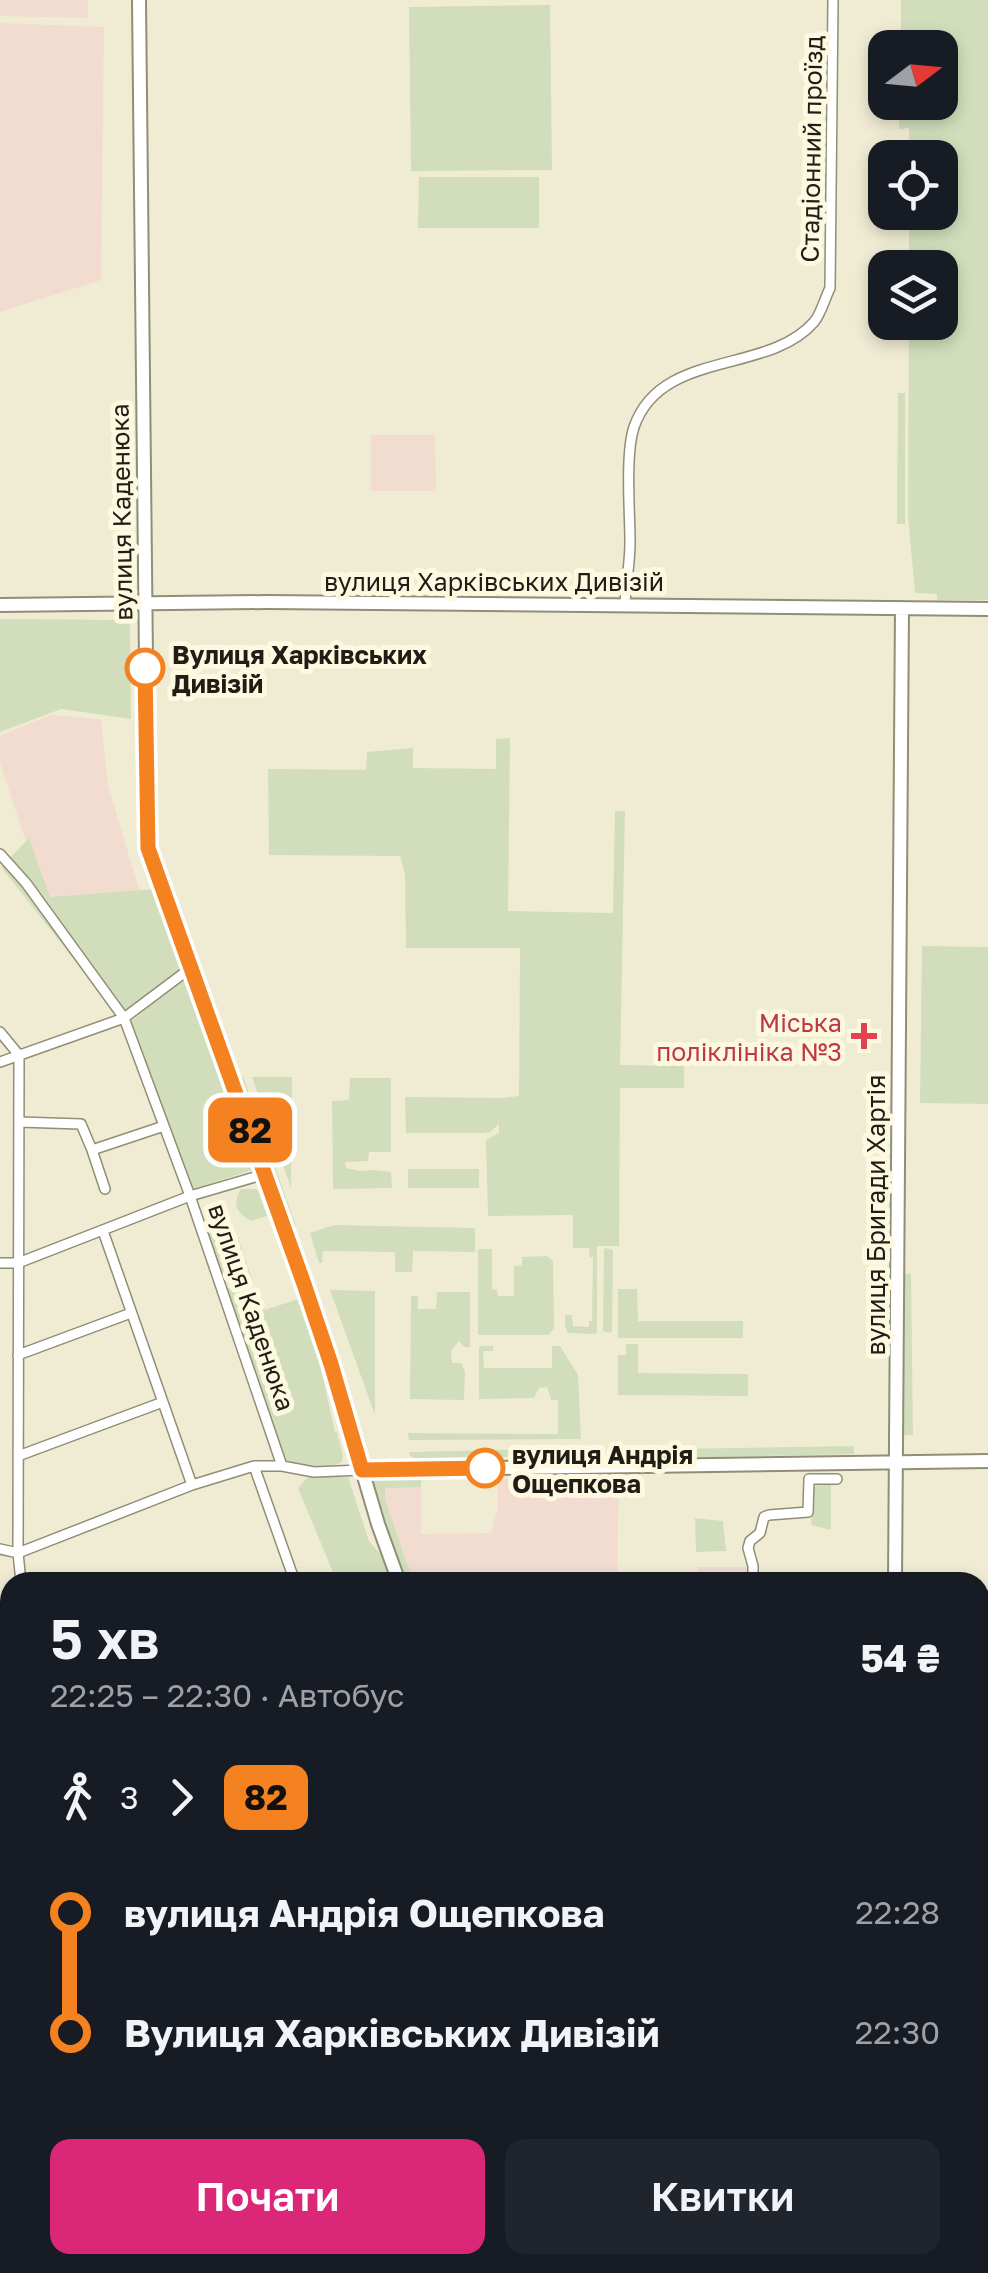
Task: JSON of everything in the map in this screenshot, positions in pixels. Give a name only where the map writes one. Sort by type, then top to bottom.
[{"type":"street","name":"вулиця Каденюка","points":[[139,0],[148,848],[331,1364],[396,1572]]},
{"type":"street","name":"Стадіонний проїзд","points":[[625,604],[630,548],[630,448],[634,426],[649,400],[678,378],[790,342],[815,322],[830,288],[833,0]]},
{"type":"street","name":"вулиця Харківських Дивізій","points":[[0,605],[625,604],[988,609]]},
{"type":"street","name":"вулиця Бригади Хартія","points":[[895,1572],[902,608]]},
{"type":"street","name":"вулиця Каденюка","points":[[0,854],[26,882],[124,1018],[190,1196],[282,1466]]},
{"type":"street","points":[[0,1062],[124,1018],[192,967]]},
{"type":"street","points":[[0,1032],[19,1055],[20,1572]]},
{"type":"street","points":[[19,1122],[81,1124],[105,1190]]},
{"type":"street","points":[[92,1150],[164,1126]]},
{"type":"street","points":[[0,1263],[18,1263],[190,1196],[265,1174]]},
{"type":"street","points":[[102,1231],[192,1485]]},
{"type":"street","points":[[18,1355],[131,1313]]},
{"type":"street","points":[[18,1456],[162,1402]]},
{"type":"street","points":[[0,1549],[18,1553],[192,1485],[254,1466],[314,1472],[988,1461]]},
{"type":"street","points":[[254,1466],[291,1572]]},
{"type":"street","points":[[753,1572],[748,1548],[760,1533],[764,1517],[808,1512],[809,1479],[837,1479]]},
{"type":"shaded area","points":[[0,0],[88,0],[88,18],[0,16]]},
{"type":"shaded area","points":[[0,23],[104,27],[101,280],[0,312]]},
{"type":"shaded area","points":[[371,435],[435,435],[436,491],[371,491]]},
{"type":"shaded area","points":[[51,715],[101,719],[108,785],[141,896],[45,900],[0,763],[0,736]]},
{"type":"shaded area","points":[[619,1478],[617,1572],[410,1572],[385,1499],[385,1487],[421,1487],[421,1534],[491,1533],[498,1507],[498,1479]]},
{"type":"shaded area","points":[[698,1567],[750,1567],[750,1572],[698,1572]]},
{"type":"green space","points":[[901,0],[988,0],[988,600],[937,600],[937,594],[915,593],[908,515],[909,340],[958,340],[958,250],[909,250],[909,230],[958,230],[958,140],[909,140],[909,128],[899,129],[899,120],[958,120],[958,30],[901,30]]},
{"type":"green space","points":[[550,5],[552,170],[411,171],[409,7]]},
{"type":"green space","points":[[419,177],[539,177],[539,228],[418,228]]},
{"type":"green space","points":[[898,393],[905,393],[905,524],[897,524]]},
{"type":"green space","points":[[0,619],[130,620],[131,719],[61,709],[0,732]]},
{"type":"green space","points":[[510,738],[508,911],[613,913],[615,811],[625,811],[620,1065],[684,1066],[684,1088],[620,1088],[619,1246],[597,1246],[595,1334],[568,1333],[565,1326],[565,1315],[572,1315],[573,1326],[589,1327],[592,1321],[593,1257],[589,1248],[573,1248],[573,1215],[488,1216],[486,1140],[499,1133],[499,1124],[483,1133],[406,1133],[405,1097],[519,1096],[520,948],[406,948],[405,874],[400,856],[269,855],[268,769],[366,770],[367,752],[413,748],[413,768],[496,769],[496,739]]},
{"type":"green space","points":[[29,838],[50,897],[154,889],[182,968],[130,1010],[116,1013],[1,867]]},
{"type":"green space","points":[[922,946],[988,947],[988,1104],[920,1103]]},
{"type":"green space","points":[[184,979],[252,1170],[193,1189],[130,1022]]},
{"type":"green space","points":[[243,1076],[296,1226],[289,1228],[238,1082]]},
{"type":"green space","points":[[252,1077],[292,1077],[291,1188]]},
{"type":"green space","points":[[350,1078],[391,1078],[391,1152],[369,1152],[368,1161],[345,1162],[346,1168],[391,1172],[392,1188],[333,1189],[332,1101],[349,1100]]},
{"type":"green space","points":[[408,1169],[479,1169],[479,1188],[408,1188]]},
{"type":"green space","points":[[241,1189],[257,1189],[267,1216],[251,1221],[242,1215],[236,1204]]},
{"type":"green space","points":[[232,1222],[253,1281],[221,1277],[205,1231]]},
{"type":"green space","points":[[334,1225],[475,1228],[475,1252],[413,1251],[412,1272],[395,1272],[395,1252],[323,1251],[319,1263],[310,1233]]},
{"type":"green space","points":[[606,1248],[613,1250],[610,1333],[603,1331]]},
{"type":"green space","points":[[478,1249],[492,1249],[492,1289],[497,1290],[498,1296],[514,1296],[514,1266],[522,1265],[522,1257],[547,1256],[553,1261],[554,1328],[549,1335],[478,1335]]},
{"type":"green space","points":[[900,1274],[911,1274],[913,1435],[902,1435]]},
{"type":"green space","points":[[225,1287],[261,1299],[265,1310],[298,1299],[320,1364],[342,1462],[310,1467],[289,1464],[284,1457]]},
{"type":"green space","points":[[618,1289],[637,1289],[638,1321],[743,1321],[743,1338],[618,1338]]},
{"type":"green space","points":[[330,1290],[375,1291],[375,1415]]},
{"type":"green space","points":[[437,1292],[470,1292],[470,1347],[459,1341],[451,1351],[452,1363],[461,1363],[465,1372],[464,1400],[410,1399],[411,1296],[418,1296],[418,1309],[436,1309]]},
{"type":"green space","points":[[626,1344],[638,1344],[638,1373],[748,1374],[748,1396],[618,1395],[618,1355],[626,1355]]},
{"type":"green space","points":[[481,1346],[493,1346],[493,1351],[483,1351],[484,1368],[552,1368],[552,1346],[560,1346],[578,1375],[581,1439],[409,1440],[408,1433],[558,1434],[558,1400],[551,1400],[547,1387],[539,1388],[534,1398],[479,1399]]},
{"type":"green space","points":[[854,1446],[854,1454],[617,1459],[617,1450]]},
{"type":"green space","points":[[582,1448],[579,1455],[416,1459],[409,1452]]},
{"type":"green space","points":[[421,1473],[421,1487],[385,1488],[385,1499],[410,1572],[403,1572],[371,1483],[377,1474]]},
{"type":"green space","points":[[308,1477],[348,1477],[369,1541],[381,1555],[387,1572],[333,1572],[298,1488]]},
{"type":"green space","points":[[831,1484],[831,1530],[811,1525],[814,1486]]},
{"type":"green space","points":[[695,1518],[723,1521],[726,1551],[696,1552]]},
{"type":"bus line","name":"82","points":[[145,668],[148,848],[304,1284],[362,1470],[485,1468]]},
{"type":"place","name":"Вулиця Харківських Дивізій","points":[[145,668]]},
{"type":"place","name":"Міська поліклініка №3","points":[[864,1036]]},
{"type":"place","name":"вулиця Андрія Ощепкова","points":[[485,1468]]}]
